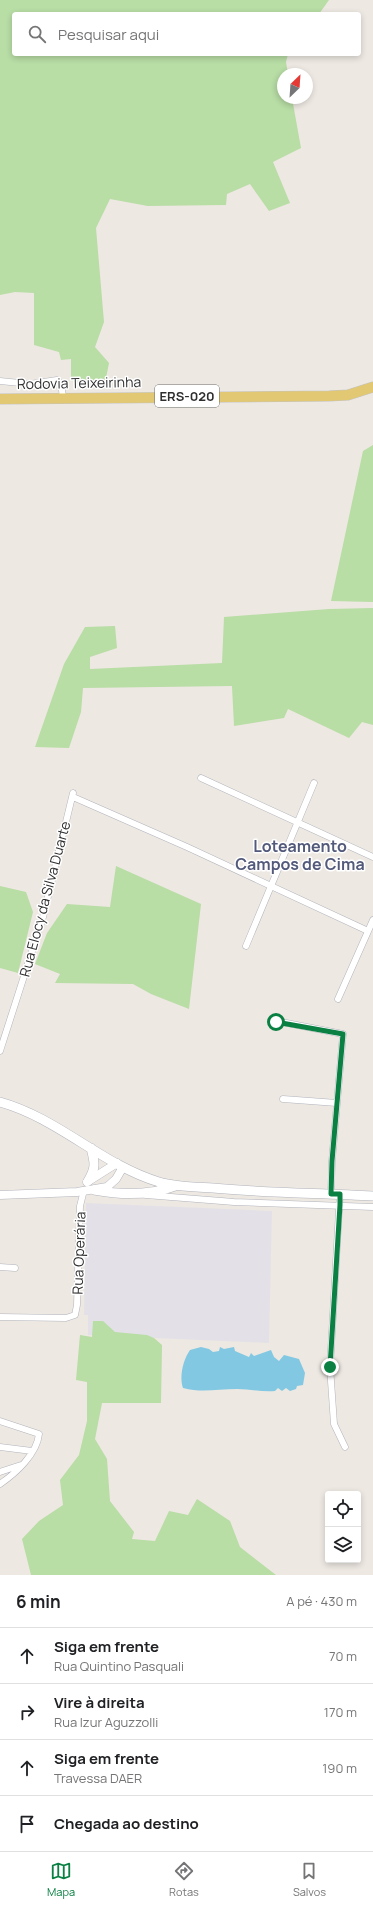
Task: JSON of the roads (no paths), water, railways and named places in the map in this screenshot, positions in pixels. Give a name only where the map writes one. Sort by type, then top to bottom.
[{"type":"main road","name":"Rodovia Teixeirinha","points":[[0,399],[63,397],[329,396],[348,395],[373,387]]},
{"type":"main road","points":[[0,1102],[39,1118],[120,1165],[138,1174],[160,1182],[237,1190],[373,1196]]},
{"type":"main road","points":[[88,1181],[94,1171],[91,1148]]},
{"type":"main road","points":[[136,1194],[141,1186],[138,1174]]},
{"type":"main road","points":[[94,1190],[136,1194],[167,1189],[178,1185]]},
{"type":"street","points":[[0,381],[30,384],[57,380],[61,384],[63,397]]},
{"type":"street","points":[[30,384],[33,398]]},
{"type":"street","points":[[201,778],[373,857]]},
{"type":"street","points":[[246,946],[270,885],[314,783]]},
{"type":"street","name":"Rua Elocy da Silva Duarte","points":[[0,1051],[43,917],[73,795],[270,885]]},
{"type":"street","points":[[270,885],[368,931]]},
{"type":"street","points":[[338,999],[373,920]]},
{"type":"street","points":[[276,1022],[343,1034],[337,1103],[336,1194],[340,1205],[330,1367],[334,1424],[345,1447]]},
{"type":"street","points":[[283,1099],[337,1103]]},
{"type":"street","points":[[84,1190],[88,1181],[120,1165]]},
{"type":"street","points":[[0,1196],[94,1190],[107,1187],[116,1178],[120,1165]]},
{"type":"street","name":"Rua Operária","points":[[0,1317],[66,1318],[75,1315],[77,1305],[80,1206],[84,1190]]},
{"type":"street","points":[[136,1194],[157,1197],[234,1202],[373,1207]]},
{"type":"street","points":[[0,1267],[15,1268]]},
{"type":"street","points":[[0,1421],[38,1434],[38,1440],[32,1451],[22,1464],[0,1484]]},
{"type":"street","points":[[0,1447],[32,1451]]},
{"type":"street","points":[[0,1472],[22,1464]]},
{"type":"water","points":[[201,1347],[209,1349],[213,1352],[219,1351],[220,1347],[224,1349],[234,1347],[235,1351],[249,1357],[251,1353],[254,1356],[271,1350],[274,1357],[279,1361],[284,1355],[299,1359],[305,1373],[303,1385],[297,1386],[296,1389],[290,1391],[286,1388],[282,1391],[278,1388],[275,1391],[237,1389],[203,1391],[183,1388],[181,1379],[185,1359],[190,1350]]},
{"type":"district","name":"Loteamento Campos de Cima","points":[[300,855]]}]
